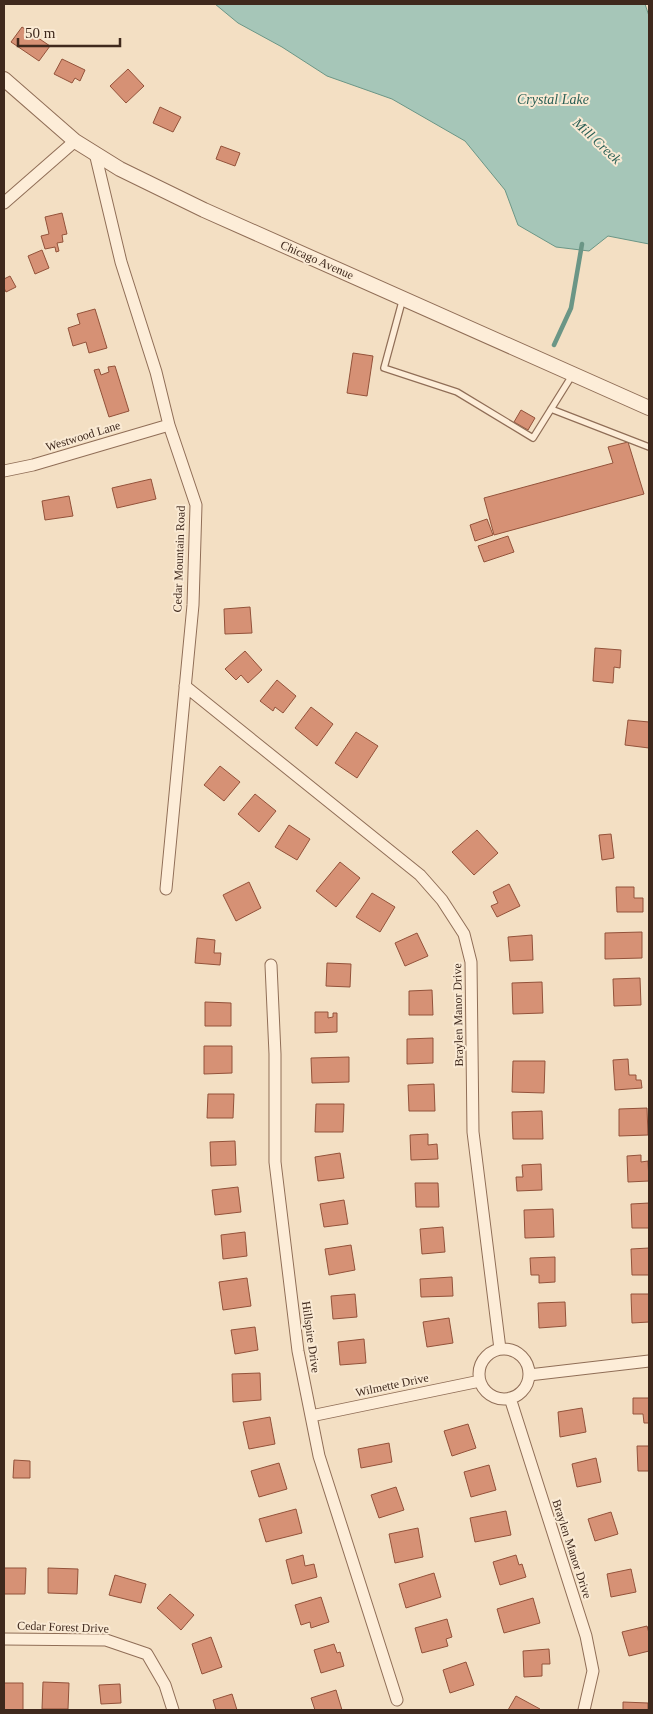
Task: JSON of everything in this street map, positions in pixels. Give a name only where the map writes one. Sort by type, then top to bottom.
[{"type":"street","name":"Chicago Avenue","points":[[4,79],[75,141],[120,169],[204,210],[649,408]]},
{"type":"street","points":[[4,203],[75,141]]},
{"type":"street","name":"Cedar Mountain Road","points":[[95,153],[121,262],[196,505],[192,604],[166,889]]},
{"type":"street","name":"Westwood Lane","points":[[4,471],[33,465],[170,425]]},
{"type":"street","name":"Braylen Manor Drive","points":[[185,686],[420,875],[442,900],[464,934],[471,962],[473,1132],[500,1350]]},
{"type":"street","name":"Hillspire Drive","points":[[271,965],[275,1054],[275,1162],[298,1351],[319,1456],[397,1700]]},
{"type":"street","points":[[508,1349],[521,1355],[528,1367],[529,1375],[528,1383],[524,1390],[510,1398],[502,1399],[488,1393],[483,1388],[479,1372],[481,1364],[492,1352],[508,1349]]},
{"type":"street","points":[[529,1375],[649,1361]]},
{"type":"street","name":"Wilmette Drive","points":[[311,1416],[480,1381]]},
{"type":"street","name":"Braylen Manor Drive","points":[[510,1398],[586,1636],[593,1671],[584,1710]]},
{"type":"street","name":"Cedar Forest Drive","points":[[4,1639],[106,1640],[148,1654],[164,1685],[173,1710]]},
{"type":"lane","points":[[403,298],[384,368],[457,392],[532,438],[573,374]]},
{"type":"lane","points":[[551,409],[649,447]]},
{"type":"water","name":"Crystal Lake","points":[[215,4],[645,4],[649,16],[649,244],[608,236],[589,251],[556,247],[518,225],[505,190],[465,141],[392,99],[327,76],[282,47],[238,23]]},
{"type":"building","points":[[22,27],[50,46],[39,61],[11,42]]},
{"type":"building","points":[[62,59],[85,70],[80,81],[75,78],[72,83],[54,74]]},
{"type":"building","points":[[128,69],[144,86],[126,103],[110,86]]},
{"type":"building","points":[[160,107],[181,117],[173,132],[153,123]]},
{"type":"building","points":[[221,146],[240,153],[235,166],[216,159]]},
{"type":"building","points":[[62,213],[67,234],[62,235],[63,242],[57,243],[59,251],[56,252],[55,247],[45,249],[41,236],[49,234],[45,217]]},
{"type":"building","points":[[42,250],[49,268],[35,274],[28,256]]},
{"type":"building","points":[[10,276],[16,287],[6,292],[4,279]]},
{"type":"building","points":[[95,309],[107,348],[89,353],[86,342],[73,346],[68,328],[80,324],[77,314]]},
{"type":"building","points":[[353,353],[373,356],[367,396],[347,393]]},
{"type":"building","points":[[115,366],[129,411],[109,417],[94,370],[99,369],[101,375],[109,372],[108,367]]},
{"type":"building","points":[[521,410],[535,418],[528,430],[514,422]]},
{"type":"building","points":[[628,442],[644,494],[494,535],[484,498],[613,463],[608,447]]},
{"type":"building","points":[[151,479],[156,499],[117,508],[112,488]]},
{"type":"building","points":[[69,496],[73,516],[45,520],[42,501]]},
{"type":"building","points":[[487,519],[493,535],[475,541],[470,525]]},
{"type":"building","points":[[508,536],[514,552],[484,562],[478,546]]},
{"type":"building","points":[[250,607],[252,633],[225,634],[224,609]]},
{"type":"building","points":[[595,648],[621,650],[620,668],[614,667],[613,683],[593,681]]},
{"type":"building","points":[[245,651],[262,670],[248,683],[241,675],[236,680],[225,669]]},
{"type":"building","points":[[277,680],[296,696],[283,713],[275,707],[273,711],[260,701]]},
{"type":"building","points":[[311,707],[333,724],[317,746],[295,728]]},
{"type":"building","points":[[628,720],[649,722],[649,748],[625,745]]},
{"type":"building","points":[[356,732],[378,746],[357,778],[335,763]]},
{"type":"building","points":[[220,766],[240,782],[224,801],[204,785]]},
{"type":"building","points":[[255,794],[276,811],[259,832],[238,814]]},
{"type":"building","points":[[289,825],[310,839],[297,860],[275,847]]},
{"type":"building","points":[[477,830],[498,853],[474,875],[452,852]]},
{"type":"building","points":[[611,834],[614,858],[602,860],[599,835]]},
{"type":"building","points":[[340,862],[360,878],[336,907],[316,891]]},
{"type":"building","points":[[249,882],[261,908],[236,921],[223,895]]},
{"type":"building","points":[[509,884],[520,906],[497,917],[491,906],[498,903],[493,892]]},
{"type":"building","points":[[616,887],[634,887],[634,898],[643,898],[643,912],[617,912]]},
{"type":"building","points":[[372,893],[395,907],[380,932],[356,917]]},
{"type":"building","points":[[642,932],[642,958],[605,959],[605,933]]},
{"type":"building","points":[[417,933],[428,956],[405,966],[395,943]]},
{"type":"building","points":[[532,935],[533,960],[510,961],[508,937]]},
{"type":"building","points":[[197,938],[215,940],[214,953],[221,953],[220,965],[195,963]]},
{"type":"building","points":[[327,963],[351,964],[350,987],[326,986]]},
{"type":"building","points":[[640,978],[641,1005],[614,1006],[613,979]]},
{"type":"building","points":[[542,982],[543,1013],[513,1014],[512,983]]},
{"type":"building","points":[[432,990],[433,1015],[409,1015],[409,991]]},
{"type":"building","points":[[205,1002],[231,1003],[231,1026],[205,1026]]},
{"type":"building","points":[[315,1012],[328,1012],[328,1018],[333,1017],[333,1013],[337,1013],[337,1032],[315,1033]]},
{"type":"building","points":[[433,1038],[433,1063],[407,1064],[407,1039]]},
{"type":"building","points":[[204,1046],[232,1046],[232,1073],[204,1074]]},
{"type":"building","points":[[349,1057],[349,1082],[312,1083],[311,1058]]},
{"type":"building","points":[[628,1059],[629,1075],[636,1075],[636,1080],[641,1080],[642,1088],[615,1090],[613,1060]]},
{"type":"building","points":[[513,1061],[545,1061],[544,1093],[512,1092]]},
{"type":"building","points":[[434,1084],[435,1111],[409,1111],[408,1085]]},
{"type":"building","points":[[208,1094],[234,1094],[233,1118],[207,1118]]},
{"type":"building","points":[[316,1104],[344,1104],[343,1132],[315,1132]]},
{"type":"building","points":[[647,1108],[648,1135],[619,1136],[619,1109]]},
{"type":"building","points":[[542,1111],[543,1139],[513,1139],[512,1112]]},
{"type":"building","points":[[428,1134],[428,1145],[437,1144],[438,1159],[411,1160],[410,1135]]},
{"type":"building","points":[[235,1141],[236,1165],[211,1166],[210,1142]]},
{"type":"building","points":[[340,1153],[344,1178],[318,1181],[315,1157]]},
{"type":"building","points":[[641,1155],[641,1162],[648,1161],[649,1181],[628,1182],[627,1156]]},
{"type":"building","points":[[541,1164],[542,1190],[517,1191],[516,1177],[523,1177],[522,1165]]},
{"type":"building","points":[[415,1183],[438,1183],[439,1207],[416,1207]]},
{"type":"building","points":[[238,1187],[241,1212],[215,1215],[212,1190]]},
{"type":"building","points":[[344,1200],[348,1224],[324,1227],[320,1204]]},
{"type":"building","points":[[649,1203],[649,1228],[632,1228],[631,1204]]},
{"type":"building","points":[[553,1209],[554,1237],[525,1238],[524,1210]]},
{"type":"building","points":[[443,1227],[445,1252],[422,1254],[420,1229]]},
{"type":"building","points":[[245,1232],[247,1256],[223,1259],[221,1235]]},
{"type":"building","points":[[351,1245],[355,1270],[329,1275],[325,1249]]},
{"type":"building","points":[[649,1248],[649,1275],[632,1275],[631,1249]]},
{"type":"building","points":[[555,1257],[555,1282],[539,1283],[539,1275],[531,1275],[530,1258]]},
{"type":"building","points":[[452,1277],[453,1296],[421,1297],[420,1279]]},
{"type":"building","points":[[247,1278],[251,1306],[223,1310],[219,1282]]},
{"type":"building","points":[[355,1294],[357,1317],[333,1319],[331,1296]]},
{"type":"building","points":[[631,1294],[649,1294],[649,1322],[632,1323]]},
{"type":"building","points":[[565,1302],[566,1326],[539,1328],[538,1303]]},
{"type":"building","points":[[449,1318],[453,1343],[427,1347],[423,1322]]},
{"type":"building","points":[[255,1327],[258,1350],[235,1354],[231,1330]]},
{"type":"building","points":[[364,1339],[366,1363],[340,1365],[338,1342]]},
{"type":"building","points":[[260,1373],[261,1400],[233,1402],[232,1374]]},
{"type":"building","points":[[633,1398],[649,1398],[649,1423],[644,1423],[643,1414],[633,1414]]},
{"type":"building","points":[[582,1408],[586,1432],[560,1437],[558,1412]]},
{"type":"building","points":[[270,1417],[275,1444],[249,1449],[243,1422]]},
{"type":"building","points":[[468,1424],[476,1448],[452,1456],[444,1431]]},
{"type":"building","points":[[389,1443],[392,1462],[361,1468],[358,1449]]},
{"type":"building","points":[[637,1446],[649,1446],[649,1471],[638,1471]]},
{"type":"building","points":[[596,1458],[601,1482],[577,1487],[572,1464]]},
{"type":"building","points":[[14,1460],[30,1461],[30,1478],[13,1478]]},
{"type":"building","points":[[279,1463],[287,1489],[259,1497],[251,1471]]},
{"type":"building","points":[[489,1465],[496,1490],[471,1497],[464,1472]]},
{"type":"building","points":[[396,1487],[404,1510],[379,1518],[371,1495]]},
{"type":"building","points":[[296,1509],[302,1533],[266,1542],[259,1519]]},
{"type":"building","points":[[506,1511],[511,1535],[475,1542],[470,1518]]},
{"type":"building","points":[[611,1512],[618,1534],[595,1541],[588,1519]]},
{"type":"building","points":[[418,1528],[423,1557],[395,1563],[389,1534]]},
{"type":"building","points":[[303,1555],[305,1566],[314,1564],[317,1577],[292,1584],[286,1560]]},
{"type":"building","points":[[516,1555],[519,1565],[522,1564],[526,1577],[500,1585],[493,1562]]},
{"type":"building","points":[[4,1568],[26,1568],[25,1594],[4,1594]]},
{"type":"building","points":[[48,1568],[78,1569],[77,1594],[48,1593]]},
{"type":"building","points":[[631,1569],[636,1592],[611,1597],[607,1574]]},
{"type":"building","points":[[434,1573],[441,1597],[406,1608],[399,1584]]},
{"type":"building","points":[[115,1575],[146,1584],[141,1603],[109,1595]]},
{"type":"building","points":[[170,1594],[194,1615],[181,1630],[157,1608]]},
{"type":"building","points":[[321,1597],[329,1622],[311,1628],[310,1622],[301,1625],[295,1605]]},
{"type":"building","points":[[533,1598],[540,1623],[504,1633],[497,1609]]},
{"type":"building","points":[[447,1619],[452,1637],[446,1639],[448,1646],[422,1653],[415,1628]]},
{"type":"building","points":[[647,1626],[649,1651],[629,1656],[622,1632]]},
{"type":"building","points":[[211,1637],[222,1667],[202,1674],[192,1644]]},
{"type":"building","points":[[334,1644],[337,1653],[340,1652],[344,1666],[321,1673],[314,1650]]},
{"type":"building","points":[[549,1649],[550,1664],[542,1664],[542,1676],[524,1677],[523,1651]]},
{"type":"building","points":[[466,1662],[474,1685],[450,1693],[443,1670]]},
{"type":"building","points":[[43,1682],[69,1683],[68,1709],[42,1709]]},
{"type":"building","points":[[4,1683],[23,1683],[23,1710],[4,1710]]},
{"type":"building","points":[[120,1684],[121,1703],[101,1704],[99,1685]]},
{"type":"building","points":[[336,1690],[342,1710],[315,1710],[311,1698]]},
{"type":"building","points":[[232,1694],[237,1710],[216,1710],[213,1700]]},
{"type":"building","points":[[516,1696],[540,1709],[508,1710]]},
{"type":"building","points":[[623,1702],[648,1703],[648,1710],[623,1710]]},
{"type":"waterway","points":[[554,345],[571,308],[582,244]]},
{"type":"water label","name":"Mill Creek","points":[[597,141]]}]
